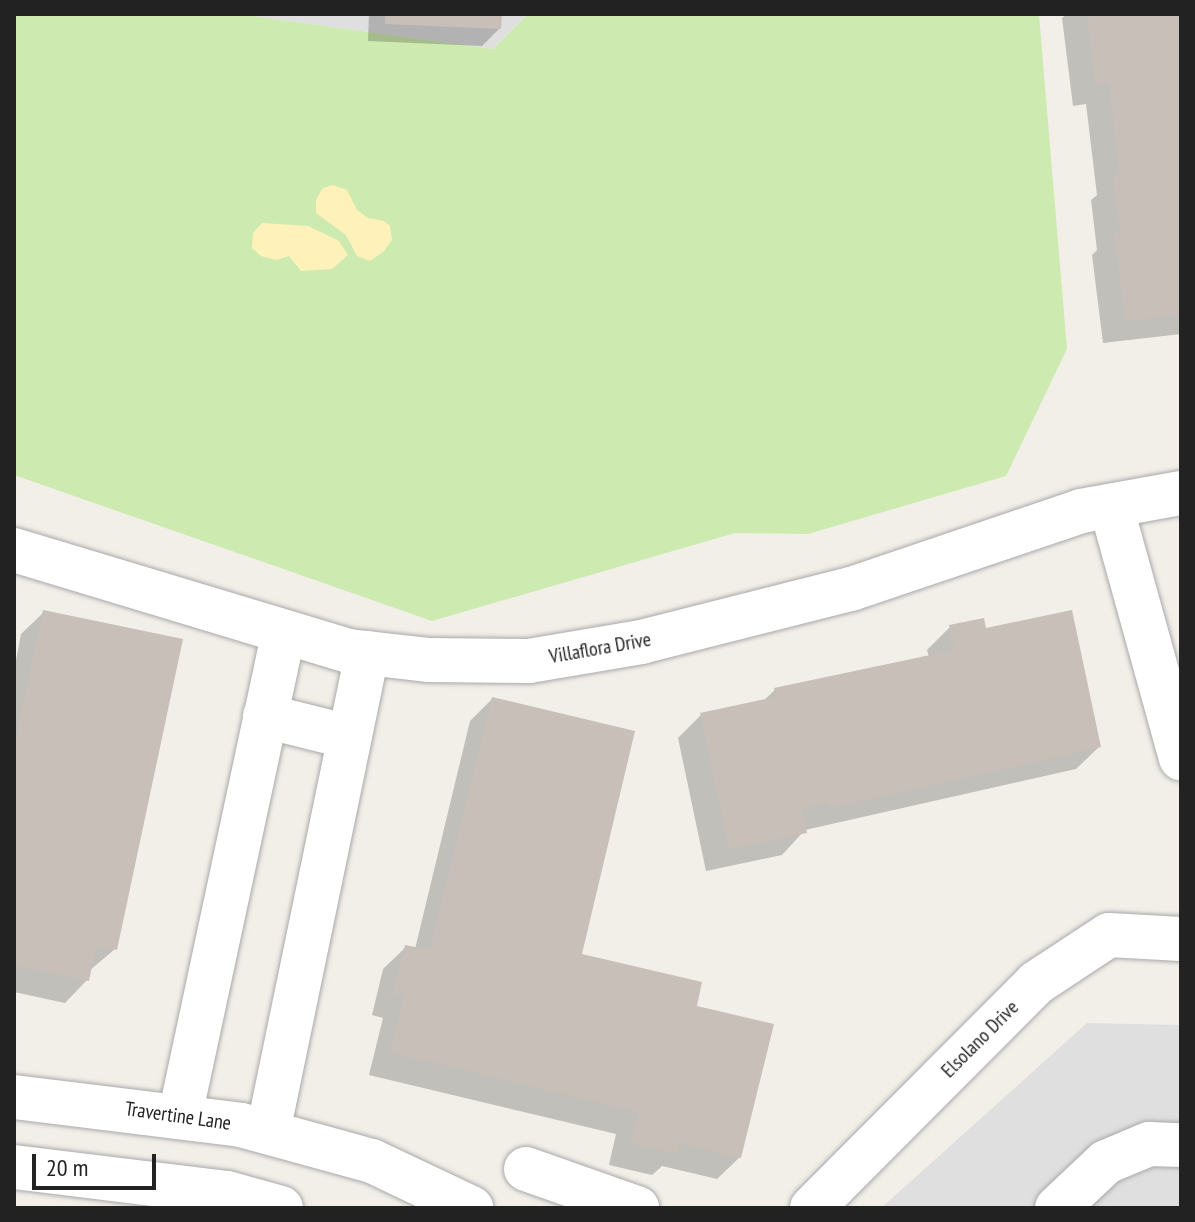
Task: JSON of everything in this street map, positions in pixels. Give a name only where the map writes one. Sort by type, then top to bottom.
[{"type":"street","name":"Villaflora Drive","points":[[14,550],[283,634],[367,653],[429,660],[529,661],[641,642],[851,589],[1081,511],[1181,493]]},
{"type":"street","points":[[1111,506],[1181,758]]},
{"type":"street","points":[[180,1116],[283,634]]},
{"type":"street","points":[[268,1132],[367,653]]},
{"type":"street","points":[[265,716],[349,737]]},
{"type":"street","name":"Elsolano Drive","points":[[812,1208],[1036,983],[1109,935],[1181,939]]},
{"type":"street","name":"Travertine Lane","points":[[14,1097],[180,1116],[268,1132],[372,1161],[471,1208]]},
{"type":"street","points":[[1057,1208],[1106,1162],[1149,1144],[1181,1145]]},
{"type":"street","points":[[14,1167],[227,1193],[281,1208]]},
{"type":"street","points":[[526,1169],[637,1208]]},
{"type":"shaded area","points":[[237,14],[528,14],[493,49]]},
{"type":"shaded area","points":[[1087,1023],[1181,1025],[1181,1208],[881,1208]]},
{"type":"green space","points":[[14,14],[237,14],[493,49],[528,14],[1039,14],[1067,349],[1006,476],[808,534],[735,533],[432,621],[14,475]]},
{"type":"sand","points":[[333,185],[347,190],[357,210],[368,218],[384,221],[390,226],[392,240],[384,251],[370,261],[357,256],[346,235],[316,213],[316,200],[323,188]]},
{"type":"sand","points":[[262,223],[308,226],[339,241],[348,255],[332,269],[301,271],[289,256],[276,260],[261,256],[252,248],[253,233]]},
{"type":"building","points":[[385,14],[502,14],[501,29],[385,24]]},
{"type":"building","points":[[1087,14],[1181,14],[1181,315],[1125,321],[1114,231],[1120,230],[1113,175],[1119,175],[1109,83],[1095,84]]},
{"type":"building","points":[[43,610],[183,639],[117,950],[96,946],[89,981],[14,965],[14,746]]},
{"type":"building","points":[[1072,610],[1101,747],[830,808],[829,803],[802,808],[807,833],[729,849],[700,713],[775,697],[774,688],[954,650],[949,625],[984,618],[986,628]]},
{"type":"building","points":[[492,697],[635,731],[582,954],[702,982],[697,1006],[774,1024],[741,1158],[679,1143],[677,1154],[630,1143],[638,1112],[390,1052],[404,995],[393,993],[405,945],[430,950]]}]
